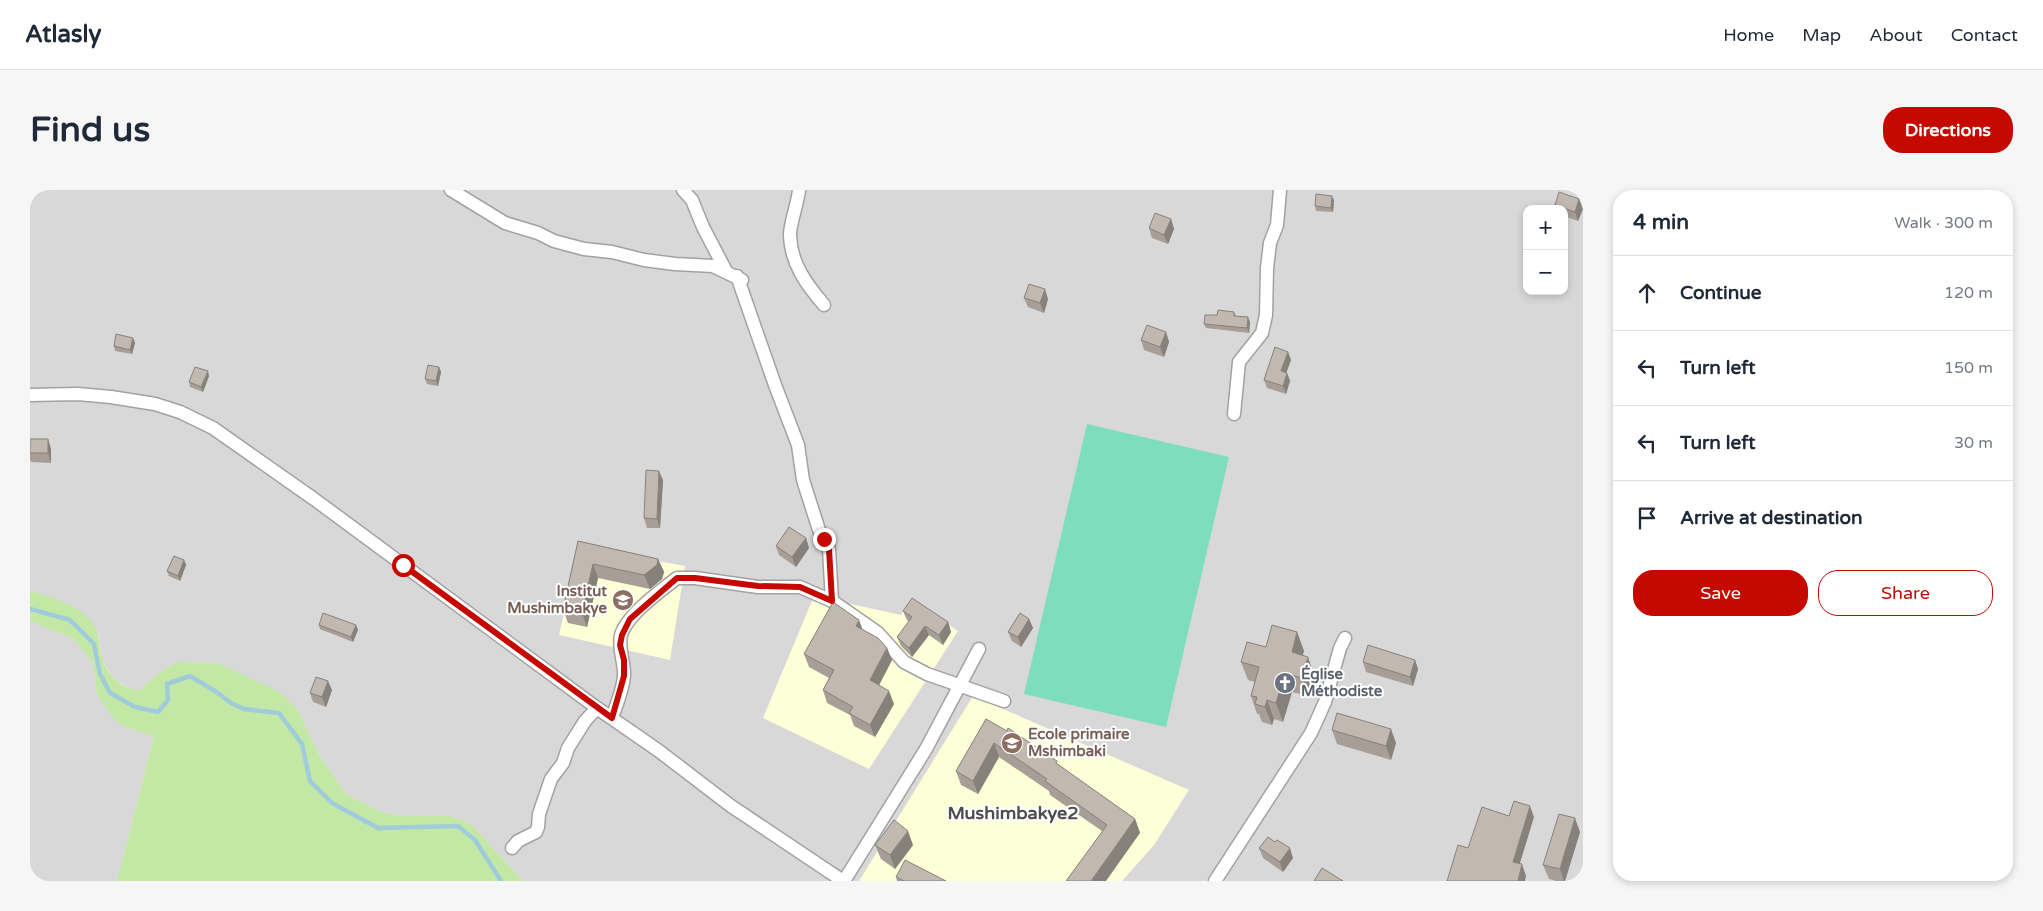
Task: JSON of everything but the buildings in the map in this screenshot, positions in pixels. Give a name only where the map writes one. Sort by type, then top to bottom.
[{"type":"street","points":[[451,190],[505,222],[538,233],[554,241],[584,249],[612,252],[644,260],[713,266],[732,273],[748,284]]},
{"type":"street","points":[[683,190],[692,200],[703,227],[732,273],[798,445],[803,480],[818,530],[829,549],[832,601]]},
{"type":"street","points":[[799,190],[790,235],[794,259],[801,275],[824,305]]},
{"type":"street","points":[[1234,414],[1239,362],[1262,333],[1266,315],[1267,268],[1270,243],[1276,225],[1280,190]]},
{"type":"street","points":[[30,395],[78,394],[111,397],[155,404],[199,420],[232,440],[314,499],[596,708],[659,750],[731,806],[844,881],[926,749],[979,648]]},
{"type":"street","points":[[612,718],[624,676],[624,660],[620,645],[622,635],[630,619],[677,578],[695,578],[758,586],[800,587],[832,601],[878,633],[904,662],[927,674],[1004,701]]},
{"type":"street","points":[[1215,881],[1311,733],[1325,702],[1340,648],[1345,638]]},
{"type":"street","points":[[512,848],[518,841],[536,832],[539,814],[550,779],[563,763],[568,748],[585,721],[596,708]]},
{"type":"shaded area","points":[[30,190],[1583,190],[1583,881],[523,881],[471,824],[450,816],[403,816],[384,813],[346,794],[319,755],[298,710],[218,663],[177,662],[159,673],[140,690],[134,691],[122,684],[112,676],[102,659],[99,634],[41,594],[30,590]]},
{"type":"shaded area","name":"Institut Mushimbakye","points":[[579,547],[685,566],[670,660],[559,635]]},
{"type":"shaded area","points":[[814,596],[901,615],[911,599],[958,631],[869,769],[763,718]]},
{"type":"shaded area","points":[[30,621],[74,639],[93,663],[97,695],[125,727],[154,736],[117,881],[30,881]]},
{"type":"shaded area","name":"Ecole primaire Mshimbaki","points":[[973,696],[1189,790],[1154,845],[1122,881],[859,881]]},
{"type":"green space","points":[[1087,424],[1229,457],[1166,727],[1024,694]]},
{"type":"green space","points":[[30,590],[68,604],[88,618],[97,632],[102,657],[107,669],[116,680],[128,688],[140,690],[159,673],[177,662],[218,663],[280,692],[298,710],[319,755],[346,794],[384,813],[403,816],[450,816],[471,824],[523,881],[117,881],[154,736],[125,727],[115,720],[97,695],[93,663],[74,639],[30,621]]},
{"type":"waterway","points":[[30,609],[70,620],[94,644],[100,674],[110,693],[135,707],[158,712],[168,700],[167,684],[190,676],[231,703],[244,709],[279,713],[302,744],[310,781],[332,803],[378,828],[458,826],[475,840],[501,881]]},
{"type":"place","name":"Institut Mushimbakye","points":[[623,600]]},
{"type":"place","name":"Église Méthodiste","points":[[1285,683]]},
{"type":"place","name":"Ecole primaire Mshimbaki","points":[[1012,743]]},
{"type":"district","name":"Mushimbakye2","points":[[1013,813]]},
{"type":"route","points":[[403,565],[440,594],[612,718],[624,676],[624,660],[620,645],[622,635],[630,619],[664,588],[677,578],[695,578],[758,586],[800,587],[832,601],[829,549],[824,539]]}]
